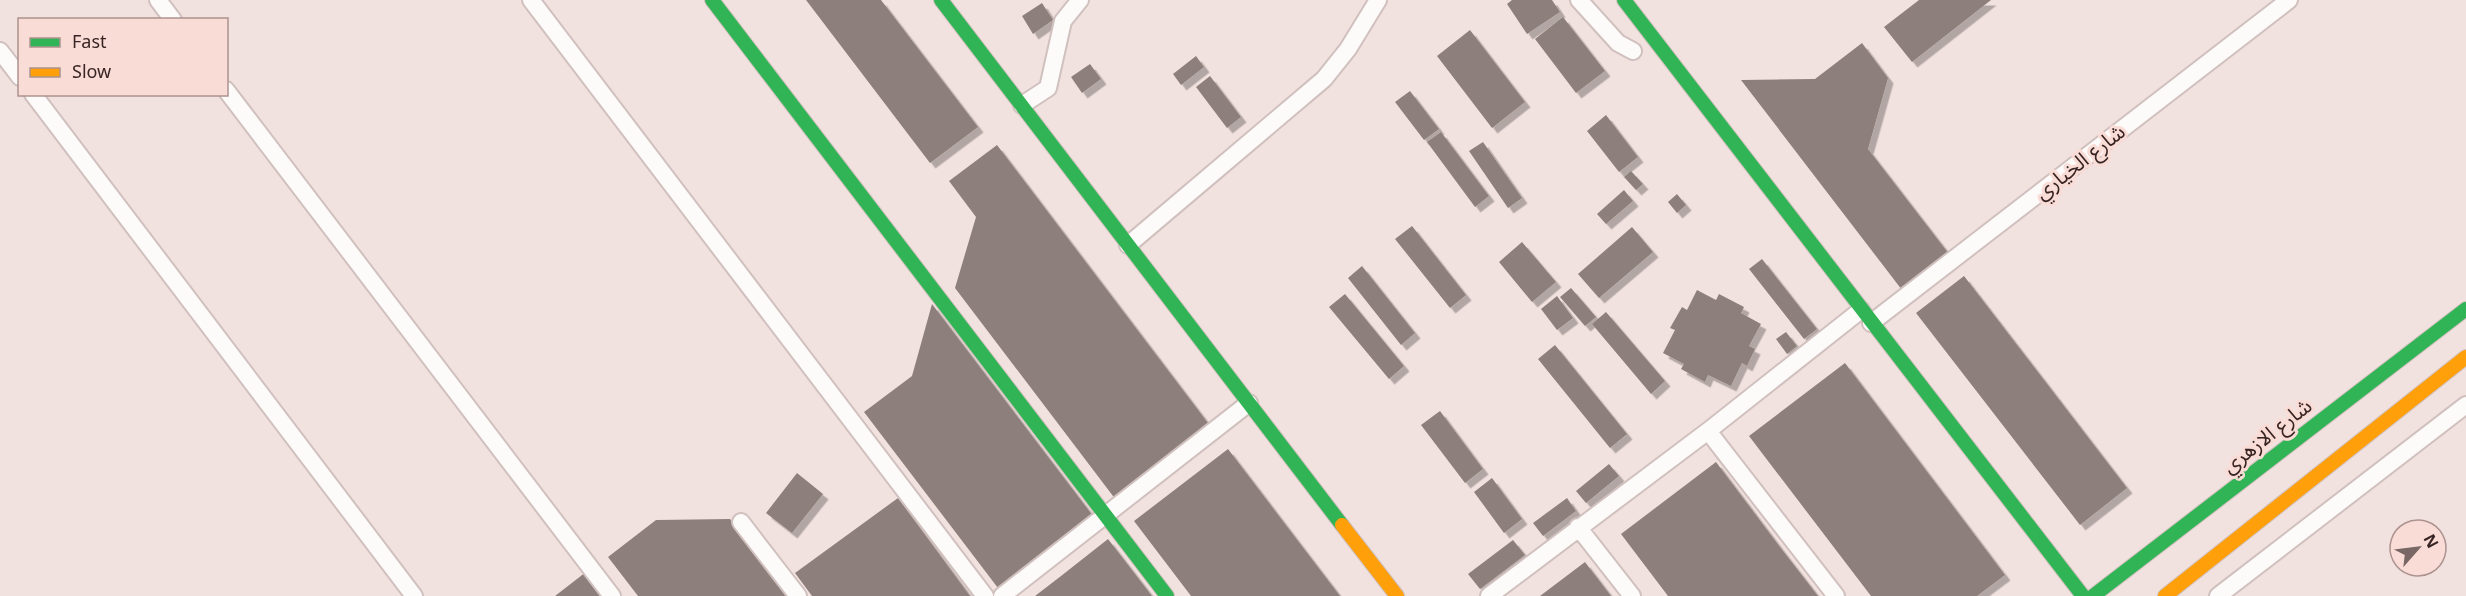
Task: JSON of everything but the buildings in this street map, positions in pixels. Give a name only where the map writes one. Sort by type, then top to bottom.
[{"type":"street","points":[[158,0],[172,18]]},
{"type":"street","points":[[531,0],[985,596]]},
{"type":"street","points":[[712,0],[1167,596]]},
{"type":"street","points":[[941,0],[1397,596]]},
{"type":"street","points":[[1128,245],[1324,79],[1348,49],[1378,0]]},
{"type":"street","points":[[1579,0],[1618,43],[1633,51]]},
{"type":"street","points":[[1624,0],[2083,596]]},
{"type":"street","name":"شارع الخياري","points":[[1489,596],[1578,527],[1866,317],[2289,0]]},
{"type":"street","points":[[1022,105],[1048,88],[1063,21],[1073,4]]},
{"type":"street","points":[[0,51],[18,74]]},
{"type":"street","points":[[228,93],[612,596]]},
{"type":"street","points":[[35,96],[414,596]]},
{"type":"street","name":"شارع الازهري","points":[[2093,596],[2466,309]]},
{"type":"street","points":[[2165,596],[2466,357]]},
{"type":"street","points":[[1002,596],[1249,403]]},
{"type":"street","points":[[2218,596],[2466,405]]},
{"type":"street","points":[[1708,431],[1836,596]]},
{"type":"street","points":[[741,522],[798,596]]},
{"type":"street","points":[[1578,527],[1632,596]]},
{"type":"traffic: fast","points":[[712,0],[1167,596]]},
{"type":"traffic: fast","points":[[941,0],[1342,525]]},
{"type":"traffic: fast","points":[[1624,0],[2083,596]]},
{"type":"traffic: fast","points":[[2093,596],[2466,309]]},
{"type":"traffic: slow","points":[[2165,596],[2466,357]]},
{"type":"traffic: slow","points":[[1342,525],[1397,596]]}]
